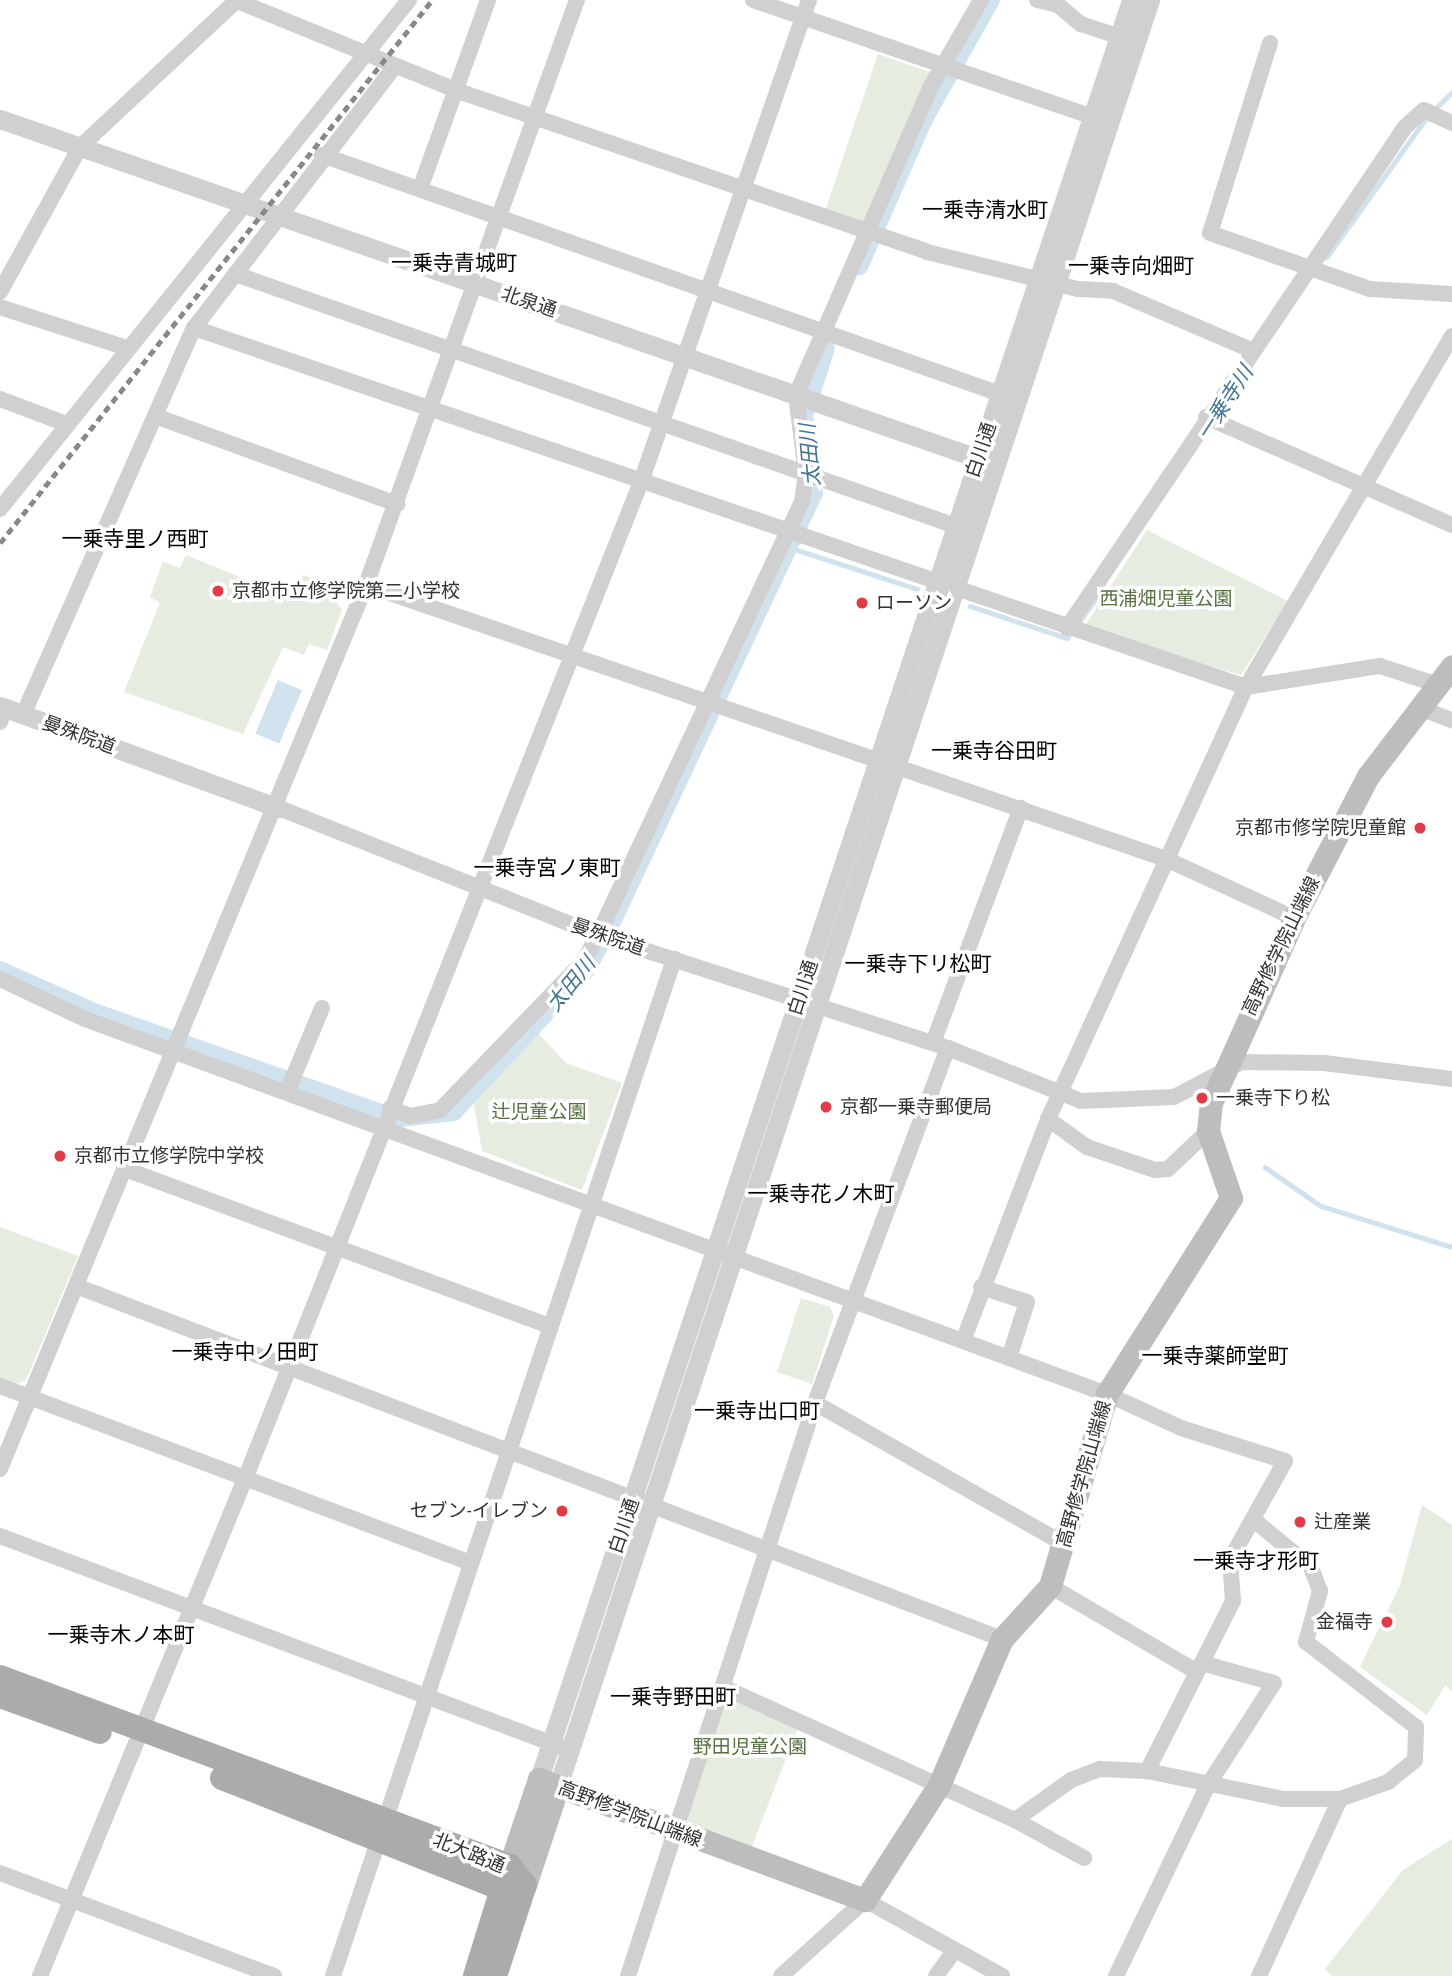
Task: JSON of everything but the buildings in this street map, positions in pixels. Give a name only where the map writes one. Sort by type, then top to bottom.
[{"type":"main road","name":"高野修学院山端線","points":[[548,1783],[865,1900],[939,1784],[1002,1639],[1050,1586],[1107,1394],[1231,1198],[1208,1130],[1223,1069],[1294,918],[1351,803],[1452,666]]},
{"type":"main road","name":"北大路通","points":[[0,1676],[138,1738],[512,1880]]},
{"type":"main road","name":"北大路通","points":[[0,1696],[138,1738]]},
{"type":"main road","name":"白川通","points":[[475,1976],[548,1783]]},
{"type":"main road","name":"白川通","points":[[495,1976],[512,1880]]},
{"type":"street","points":[[0,292],[8,259],[80,147],[236,0],[393,69],[874,234],[1048,281],[1113,291],[1251,350]]},
{"type":"street","points":[[0,509],[409,0]]},
{"type":"street","points":[[420,189],[488,0]]},
{"type":"street","points":[[0,1469],[279,808],[433,412],[534,117],[578,0]]},
{"type":"street","points":[[753,0],[1101,120]]},
{"type":"street","points":[[40,1976],[245,1479],[641,482],[809,0]]},
{"type":"street","points":[[387,1116],[410,1116],[440,1110],[584,961],[603,937],[793,536],[812,476],[804,398],[825,332],[874,234],[942,65],[981,0]]},
{"type":"street","points":[[1037,0],[1128,40]]},
{"type":"street","name":"白川通","points":[[1128,40],[1131,0]]},
{"type":"street","name":"白川通","points":[[548,1783],[1128,40],[1150,0]]},
{"type":"street","points":[[1270,43],[1210,233],[1370,289],[1452,294]]},
{"type":"street","points":[[7,713],[155,416],[194,328],[280,216],[321,155],[393,69]]},
{"type":"street","points":[[1075,631],[1206,417],[1405,127],[1424,110],[1452,123]]},
{"type":"street","name":"北泉通","points":[[0,118],[987,462]]},
{"type":"street","points":[[321,155],[1009,397]]},
{"type":"street","points":[[235,274],[454,354],[956,526]]},
{"type":"street","points":[[0,307],[127,348]]},
{"type":"street","points":[[194,328],[793,536],[1246,687],[1380,666],[1438,685]]},
{"type":"street","points":[[963,1341],[981,1287],[1048,1119],[1246,687],[1452,336]]},
{"type":"street","points":[[0,399],[66,424]]},
{"type":"street","points":[[155,416],[397,503]]},
{"type":"street","points":[[1206,417],[1452,525]]},
{"type":"street","name":"白川通","points":[[945,587],[956,526],[987,462]]},
{"type":"street","points":[[366,585],[1166,859],[1294,918]]},
{"type":"street","points":[[1420,708],[1452,720]]},
{"type":"street","name":"曼殊院道","points":[[7,713],[279,808],[603,937],[941,1046],[1059,1095],[1107,1104],[1174,1097],[1223,1069],[1241,1062],[1321,1063],[1452,1079]]},
{"type":"street","points":[[628,1976],[725,1688],[815,1403],[941,1046],[1021,808]]},
{"type":"street","points":[[333,1976],[384,1832],[507,1452],[674,959]]},
{"type":"street","points":[[0,979],[85,1019],[180,1041],[387,1116],[592,1204],[725,1256],[851,1304],[963,1341],[1107,1394],[1181,1428],[1285,1461],[1255,1521],[1230,1560],[1233,1601],[1147,1771]]},
{"type":"street","points":[[291,1083],[321,1008]]},
{"type":"street","points":[[1048,1119],[1087,1147],[1155,1170],[1168,1169],[1208,1130]]},
{"type":"street","points":[[125,1169],[549,1326]]},
{"type":"street","points":[[76,1286],[1002,1639]]},
{"type":"street","points":[[981,1287],[1027,1302],[1009,1358]]},
{"type":"street","points":[[0,1386],[471,1563]]},
{"type":"street","points":[[815,1403],[1064,1544]]},
{"type":"street","points":[[1015,1820],[1071,1780],[1100,1769],[1147,1771],[1283,1799],[1340,1799],[1407,1771],[1416,1727],[1307,1642],[1320,1591],[1311,1567],[1255,1521]]},
{"type":"street","points":[[0,1536],[191,1611],[560,1747]]},
{"type":"street","points":[[1050,1586],[1200,1667],[1274,1683],[1208,1785],[1116,1976]]},
{"type":"street","points":[[725,1688],[939,1784],[1015,1820],[1084,1858]]},
{"type":"street","points":[[1259,1976],[1340,1799]]},
{"type":"street","points":[[0,1873],[274,1976]]},
{"type":"street","points":[[781,1976],[865,1900],[1002,1976]]},
{"type":"street","points":[[936,1976],[954,1951]]},
{"type":"green space","points":[[878,54],[933,73],[865,224],[825,211]]},
{"type":"green space","name":"西浦畑児童公園","points":[[1147,530],[1288,601],[1241,675],[1083,629]]},
{"type":"green space","points":[[186,555],[293,599],[303,575],[320,581],[342,610],[327,650],[309,644],[304,655],[283,647],[243,734],[124,692],[160,603],[150,597],[163,562],[180,568]]},
{"type":"green space","name":"辻児童公園","points":[[537,1032],[566,1063],[622,1083],[582,1190],[482,1151],[473,1099]]},
{"type":"green space","points":[[0,1227],[78,1256],[26,1380],[16,1384],[0,1378]]},
{"type":"green space","points":[[801,1298],[830,1307],[834,1316],[812,1384],[777,1372]]},
{"type":"green space","points":[[1422,1505],[1452,1525],[1452,1691],[1445,1686],[1427,1715],[1360,1667],[1400,1585]]},
{"type":"green space","name":"野田児童公園","points":[[734,1697],[798,1727],[751,1849],[690,1825],[687,1817],[725,1702]]},
{"type":"green space","points":[[1452,1839],[1452,1976],[1332,1976],[1325,1969],[1403,1870]]},
{"type":"water","points":[[278,680],[302,690],[279,744],[255,733]]},
{"type":"waterway","name":"太田川","points":[[860,267],[924,121],[992,0]]},
{"type":"waterway","name":"一乗寺川","points":[[1433,111],[1452,92]]},
{"type":"waterway","name":"一乗寺川","points":[[1326,258],[1427,117]]},
{"type":"waterway","name":"太田川","points":[[0,969],[97,1012],[400,1119],[454,1113],[588,969],[615,918],[815,493],[805,416],[827,348]]},
{"type":"waterway","name":"一乗寺川","points":[[791,548],[917,589]]},
{"type":"waterway","name":"一乗寺川","points":[[970,606],[1067,638],[1100,593]]},
{"type":"waterway","points":[[1265,1167],[1321,1206],[1452,1247]]},
{"type":"railway","points":[[0,543],[432,0]]},
{"type":"place","name":"京都市立修学院第二小学校","points":[[218,591]]},
{"type":"place","name":"ローソン","points":[[862,603]]},
{"type":"place","name":"京都市修学院児童館","points":[[1420,828]]},
{"type":"place","name":"一乗寺下り松","points":[[1202,1098]]},
{"type":"place","name":"京都一乗寺郵便局","points":[[826,1107]]},
{"type":"place","name":"京都市立修学院中学校","points":[[60,1156]]},
{"type":"place","name":"セブン-イレブン","points":[[562,1511]]},
{"type":"place","name":"辻産業","points":[[1300,1522]]},
{"type":"place","name":"金福寺","points":[[1387,1622]]},
{"type":"district","name":"一乗寺清水町","points":[[985,210]]},
{"type":"district","name":"一乗寺青城町","points":[[454,263]]},
{"type":"district","name":"一乗寺向畑町","points":[[1131,266]]},
{"type":"district","name":"一乗寺里ノ西町","points":[[135,539]]},
{"type":"district","name":"一乗寺谷田町","points":[[994,751]]},
{"type":"district","name":"一乗寺宮ノ東町","points":[[547,868]]},
{"type":"district","name":"一乗寺下リ松町","points":[[918,964]]},
{"type":"district","name":"一乗寺花ノ木町","points":[[821,1194]]},
{"type":"district","name":"一乗寺中ノ田町","points":[[245,1352]]},
{"type":"district","name":"一乗寺薬師堂町","points":[[1215,1356]]},
{"type":"district","name":"一乗寺出口町","points":[[757,1411]]},
{"type":"district","name":"一乗寺才形町","points":[[1256,1561]]},
{"type":"district","name":"一乗寺木ノ本町","points":[[121,1635]]},
{"type":"district","name":"一乗寺野田町","points":[[673,1697]]}]
